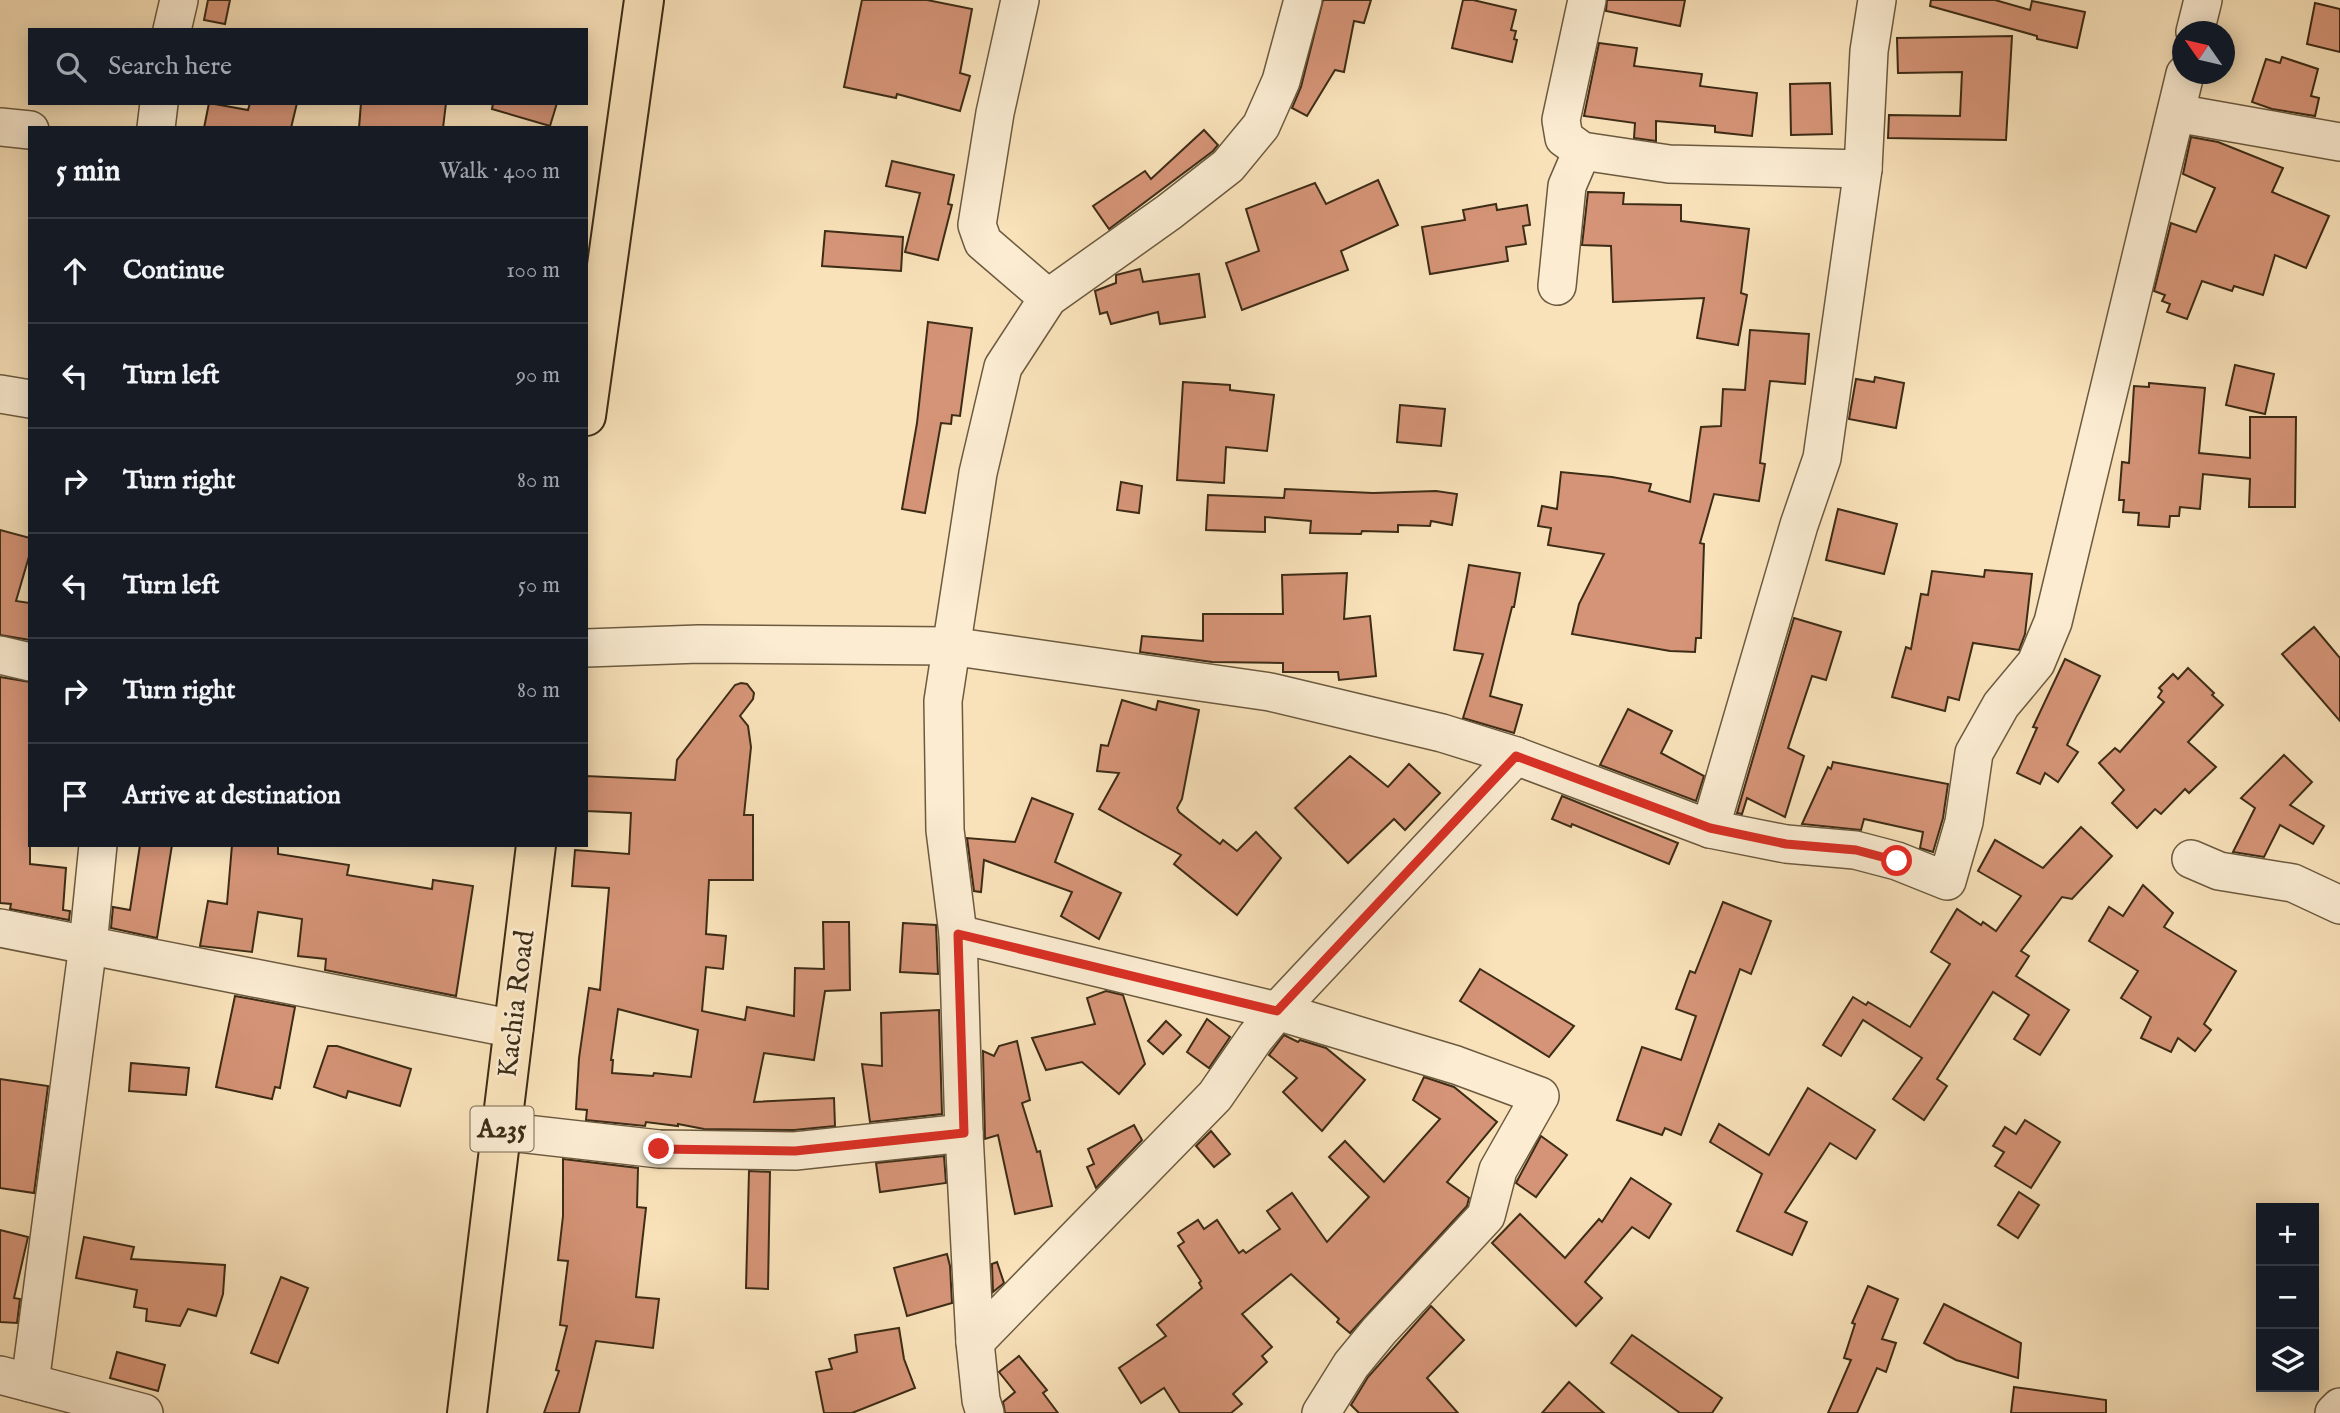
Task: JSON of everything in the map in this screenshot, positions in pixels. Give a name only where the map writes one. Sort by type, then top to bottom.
[{"type":"highway","points":[[588,402],[644,0]]},
{"type":"highway","name":"Kachia Road","points":[[467,1413],[536,847]]},
{"type":"street","points":[[172,28],[178,0]]},
{"type":"street","points":[[1020,0],[995,113],[977,225],[983,242],[1048,298]]},
{"type":"street","points":[[985,1413],[981,1400],[975,1342],[964,1133],[958,934],[945,830],[943,701],[978,473],[1003,367],[1048,298],[1169,212],[1228,166],[1261,127],[1281,81],[1303,0]]},
{"type":"street","points":[[1587,0],[1561,120],[1564,138],[1582,151],[1669,164],[1863,169]]},
{"type":"street","points":[[1710,828],[1799,525],[1822,458],[1863,169],[1869,51],[1877,0]]},
{"type":"street","points":[[2198,21],[2203,0]]},
{"type":"street","points":[[588,648],[699,644],[950,646],[1270,692],[1442,733],[1516,756],[1710,828],[1786,844],[1856,850],[1897,861],[1947,881],[1964,822],[1974,753],[2001,705],[2036,663],[2053,622],[2183,84]]},
{"type":"street","points":[[156,126],[159,105]]},
{"type":"street","points":[[2176,113],[2340,142]]},
{"type":"street","points":[[0,127],[28,130]]},
{"type":"street","points":[[1558,286],[1567,186],[1582,151]]},
{"type":"street","points":[[0,394],[28,399]]},
{"type":"street","points":[[0,655],[28,662]]},
{"type":"street","points":[[975,1342],[1215,1096],[1277,1011],[1516,756]]},
{"type":"street","points":[[98,847],[88,945],[15,1379],[144,1413]]},
{"type":"street","points":[[2191,859],[2219,871],[2293,883],[2340,905]]},
{"type":"street","points":[[0,929],[514,1029]]},
{"type":"street","points":[[958,934],[1277,1011],[1456,1065],[1540,1096],[1498,1170],[1486,1216],[1379,1331],[1351,1365],[1321,1413]]},
{"type":"street","points":[[501,1131],[659,1149],[795,1151],[964,1133]]},
{"type":"street","points":[[2334,1413],[2340,1407]]},
{"type":"building","points":[[208,0],[230,0],[225,24],[204,20]]},
{"type":"building","points":[[862,0],[927,0],[972,9],[960,73],[970,76],[960,111],[897,94],[896,98],[844,87]]},
{"type":"building","points":[[1323,0],[1371,0],[1364,23],[1354,21],[1344,72],[1335,70],[1307,116],[1292,108],[1301,87]]},
{"type":"building","points":[[1463,0],[1516,10],[1511,30],[1516,31],[1514,39],[1517,40],[1512,62],[1452,48]]},
{"type":"building","points":[[1607,0],[1685,0],[1680,26],[1606,11]]},
{"type":"building","points":[[1931,0],[1995,0],[2030,10],[2032,1],[2085,12],[2077,48],[2037,39],[2037,36],[1930,6]]},
{"type":"building","points":[[2315,3],[2340,9],[2340,52],[2307,44]]},
{"type":"building","points":[[2012,36],[2006,140],[1888,138],[1889,115],[1960,116],[1962,72],[1898,73],[1897,38]]},
{"type":"building","points":[[1599,43],[1637,48],[1634,66],[1702,74],[1700,86],[1757,93],[1752,136],[1715,132],[1715,126],[1656,121],[1656,141],[1634,138],[1635,123],[1584,116]]},
{"type":"building","points":[[2282,57],[2318,69],[2311,96],[2319,98],[2315,116],[2272,109],[2252,102],[2266,59],[2280,63]]},
{"type":"building","points":[[1830,83],[1832,134],[1791,135],[1790,84]]},
{"type":"building","points":[[209,105],[248,110],[249,105],[297,105],[291,126],[204,126]]},
{"type":"building","points":[[361,105],[446,105],[443,126],[359,126]]},
{"type":"building","points":[[493,105],[556,105],[550,126],[492,109]]},
{"type":"building","points":[[1204,130],[1218,145],[1213,151],[1109,229],[1093,206],[1145,171],[1151,179]]},
{"type":"building","points":[[2191,137],[2218,142],[2283,168],[2272,192],[2329,216],[2306,268],[2275,255],[2263,295],[2234,286],[2232,291],[2202,281],[2187,319],[2167,312],[2170,304],[2162,301],[2165,295],[2154,291],[2171,223],[2196,232],[2215,188],[2183,174]]},
{"type":"building","points":[[892,161],[954,175],[948,204],[952,205],[938,260],[905,252],[920,193],[886,186]]},
{"type":"building","points":[[1378,180],[1398,225],[1341,251],[1348,270],[1242,310],[1226,263],[1259,251],[1246,209],[1315,183],[1326,204]]},
{"type":"building","points":[[1588,192],[1624,193],[1623,204],[1681,205],[1681,221],[1749,229],[1741,293],[1747,295],[1738,345],[1697,338],[1704,298],[1613,302],[1611,246],[1582,245]]},
{"type":"building","points":[[1496,204],[1497,210],[1527,205],[1530,225],[1523,226],[1526,244],[1506,247],[1508,261],[1430,274],[1422,227],[1465,220],[1463,210]]},
{"type":"building","points":[[825,231],[903,237],[901,271],[822,266]]},
{"type":"building","points":[[1140,269],[1143,282],[1199,274],[1205,317],[1160,324],[1158,312],[1111,324],[1107,312],[1100,314],[1095,291],[1116,283],[1116,275]]},
{"type":"building","points":[[928,322],[972,328],[960,416],[952,415],[951,424],[941,423],[925,513],[902,509],[917,423]]},
{"type":"building","points":[[1750,330],[1809,334],[1805,384],[1770,381],[1760,463],[1765,464],[1759,501],[1714,494],[1700,543],[1704,544],[1701,638],[1696,638],[1695,652],[1670,651],[1572,634],[1579,604],[1604,554],[1548,545],[1551,528],[1538,526],[1542,506],[1557,509],[1561,472],[1651,484],[1649,491],[1690,502],[1701,427],[1721,426],[1723,389],[1745,390]]},
{"type":"building","points":[[2235,365],[2274,374],[2265,414],[2226,405]]},
{"type":"building","points":[[1875,377],[1904,383],[1896,428],[1849,419],[1856,379],[1874,382]]},
{"type":"building","points":[[1183,382],[1230,385],[1230,390],[1274,395],[1267,451],[1226,447],[1224,483],[1177,480]]},
{"type":"building","points":[[2149,383],[2205,388],[2199,453],[2250,458],[2250,417],[2296,417],[2295,507],[2249,507],[2250,479],[2203,474],[2200,509],[2180,507],[2179,516],[2170,516],[2169,527],[2138,525],[2139,513],[2123,512],[2124,500],[2119,500],[2122,462],[2129,463],[2134,386],[2149,387]]},
{"type":"building","points":[[1400,405],[1445,409],[1441,446],[1397,442]]},
{"type":"building","points":[[1121,482],[1142,486],[1139,513],[1117,510]]},
{"type":"building","points":[[1285,489],[1373,493],[1436,491],[1457,494],[1452,525],[1431,521],[1430,526],[1398,525],[1398,532],[1310,533],[1311,521],[1265,517],[1265,532],[1206,530],[1208,495],[1284,498]]},
{"type":"building","points":[[1838,509],[1897,524],[1884,574],[1826,560]]},
{"type":"building","points":[[0,530],[28,537],[28,560],[16,601],[28,603],[28,640],[0,635]]},
{"type":"building","points":[[1469,565],[1520,573],[1514,607],[1490,696],[1522,705],[1514,733],[1463,718],[1483,654],[1454,650]]},
{"type":"building","points":[[1985,570],[2032,574],[2025,634],[2019,650],[1973,643],[1959,700],[1948,697],[1945,711],[1892,697],[1906,647],[1911,649],[1921,594],[1928,595],[1932,571],[1984,577]]},
{"type":"building","points":[[1347,573],[1344,619],[1370,616],[1376,676],[1339,680],[1338,672],[1283,672],[1283,663],[1212,662],[1140,652],[1142,636],[1203,641],[1203,614],[1283,614],[1282,575]]},
{"type":"building","points":[[1794,618],[1841,632],[1826,680],[1812,676],[1788,748],[1804,756],[1785,817],[1747,798],[1742,814],[1737,813]]},
{"type":"building","points":[[2314,627],[2340,658],[2340,721],[2282,654]]},
{"type":"building","points":[[2065,659],[2100,676],[2067,745],[2078,752],[2058,782],[2045,773],[2040,784],[2017,773],[2037,728],[2033,727]]},
{"type":"building","points":[[2188,668],[2223,705],[2188,742],[2216,767],[2189,793],[2185,789],[2161,814],[2155,809],[2137,828],[2112,803],[2124,790],[2099,763],[2115,748],[2120,752],[2164,702],[2158,697],[2162,691],[2159,688],[2173,674],[2178,679]]},
{"type":"building","points":[[0,677],[28,682],[30,864],[66,868],[63,910],[70,911],[69,920],[10,909],[11,904],[0,903]]},
{"type":"building","points":[[747,684],[754,693],[753,699],[740,716],[748,726],[751,747],[744,815],[753,815],[753,880],[709,880],[706,934],[726,936],[723,969],[706,967],[702,1011],[745,1020],[747,1007],[794,1016],[795,968],[824,969],[823,922],[849,922],[850,990],[825,991],[814,1060],[764,1053],[754,1102],[834,1098],[835,1126],[794,1130],[704,1129],[646,1122],[645,1126],[586,1120],[587,1110],[576,1109],[579,1058],[589,988],[600,990],[609,888],[572,886],[575,850],[629,854],[631,813],[588,811],[588,776],[675,780],[677,760],[735,685]],"holes":[[[618,1009],[698,1030],[691,1077],[654,1073],[653,1076],[612,1073],[611,1060]]]},
{"type":"building","points":[[1122,700],[1156,710],[1158,701],[1199,710],[1182,799],[1177,808],[1179,812],[1220,844],[1223,840],[1237,851],[1256,832],[1281,858],[1237,915],[1174,864],[1181,855],[1099,809],[1119,773],[1097,771],[1101,745],[1108,746]]},
{"type":"building","points":[[1628,709],[1672,731],[1661,753],[1704,776],[1696,801],[1600,765]]},
{"type":"building","points":[[2284,755],[2312,782],[2290,805],[2324,826],[2313,844],[2280,825],[2264,857],[2233,852],[2255,808],[2241,798]]},
{"type":"building","points":[[1350,756],[1388,787],[1409,764],[1440,793],[1405,830],[1394,819],[1348,863],[1295,808]]},
{"type":"building","points":[[1833,762],[1948,784],[1943,818],[1933,852],[1920,848],[1923,832],[1864,819],[1861,830],[1802,824],[1828,767],[1831,769]]},
{"type":"building","points":[[1562,796],[1678,843],[1669,864],[1572,824],[1571,827],[1552,819]]},
{"type":"building","points":[[1032,798],[1073,814],[1055,862],[1121,893],[1099,939],[1061,916],[1072,892],[984,860],[981,892],[974,891],[967,838],[1015,842]]},
{"type":"building","points":[[2081,827],[2112,856],[2072,899],[2062,897],[2021,951],[2029,956],[2016,976],[2069,1010],[2040,1055],[2014,1039],[2029,1015],[1993,992],[1937,1079],[1947,1086],[1924,1120],[1893,1099],[1922,1058],[1863,1020],[1841,1056],[1823,1045],[1853,997],[1866,1005],[1868,1002],[1910,1027],[1950,964],[1931,952],[1957,909],[1981,925],[1983,922],[1996,931],[2021,896],[1978,871],[1995,840],[2043,868]]},
{"type":"building","points":[[140,847],[172,847],[157,938],[111,928],[113,907],[130,910]]},
{"type":"building","points":[[232,847],[278,847],[278,854],[349,865],[347,875],[432,889],[433,880],[473,886],[456,996],[325,970],[326,959],[298,956],[302,919],[258,912],[252,952],[200,946],[208,901],[227,904]]},
{"type":"building","points":[[2143,885],[2173,913],[2164,927],[2236,971],[2204,1024],[2211,1030],[2195,1051],[2178,1038],[2171,1052],[2141,1038],[2151,1017],[2121,998],[2138,971],[2089,941],[2109,907],[2123,916]]},
{"type":"building","points":[[1723,902],[1771,921],[1751,974],[1740,969],[1681,1135],[1665,1128],[1662,1135],[1617,1120],[1642,1047],[1681,1060],[1696,1016],[1676,1009],[1690,971],[1695,973]]},
{"type":"building","points":[[903,923],[936,925],[938,974],[900,972]]},
{"type":"building","points":[[1480,969],[1574,1026],[1549,1057],[1460,1001]]},
{"type":"building","points":[[1106,991],[1123,995],[1145,1064],[1119,1094],[1082,1062],[1046,1070],[1032,1038],[1095,1024],[1087,998]]},
{"type":"building","points":[[235,996],[295,1007],[280,1088],[275,1087],[272,1099],[216,1087]]},
{"type":"building","points":[[939,1010],[942,1114],[870,1122],[862,1064],[882,1066],[881,1013]]},
{"type":"building","points":[[1207,1019],[1230,1037],[1209,1068],[1187,1052]]},
{"type":"building","points":[[1166,1021],[1181,1035],[1163,1054],[1148,1041]]},
{"type":"building","points":[[1284,1035],[1298,1042],[1300,1040],[1326,1048],[1365,1080],[1322,1131],[1283,1092],[1297,1078],[1269,1055]]},
{"type":"building","points":[[1017,1041],[1030,1100],[1022,1103],[1037,1152],[1040,1151],[1052,1206],[1015,1214],[998,1135],[985,1139],[983,1051],[994,1056],[999,1046]]},
{"type":"building","points":[[328,1046],[337,1046],[411,1069],[400,1106],[348,1091],[346,1098],[314,1087]]},
{"type":"building","points":[[131,1063],[189,1068],[186,1095],[129,1091]]},
{"type":"building","points":[[1424,1077],[1454,1087],[1497,1122],[1447,1182],[1469,1198],[1467,1206],[1350,1333],[1337,1322],[1339,1319],[1291,1274],[1242,1314],[1272,1347],[1262,1356],[1267,1362],[1233,1394],[1242,1404],[1231,1413],[1180,1413],[1164,1388],[1141,1403],[1119,1368],[1166,1336],[1157,1325],[1202,1288],[1199,1283],[1201,1281],[1178,1246],[1184,1242],[1178,1233],[1198,1220],[1204,1229],[1217,1220],[1239,1253],[1243,1250],[1246,1253],[1280,1229],[1267,1211],[1292,1193],[1327,1242],[1369,1197],[1329,1157],[1345,1141],[1384,1182],[1440,1119],[1413,1100]]},
{"type":"building","points":[[0,1079],[48,1086],[34,1193],[0,1188]]},
{"type":"building","points":[[1808,1088],[1875,1130],[1856,1159],[1830,1143],[1785,1212],[1807,1222],[1792,1255],[1737,1231],[1762,1174],[1710,1142],[1719,1124],[1769,1155]]},
{"type":"building","points":[[2025,1120],[2060,1142],[2031,1188],[1995,1166],[2004,1152],[1993,1146],[2005,1127],[2016,1134]]},
{"type":"building","points":[[1134,1125],[1142,1140],[1096,1188],[1087,1167],[1094,1164],[1088,1149]]},
{"type":"building","points":[[1211,1131],[1230,1154],[1214,1167],[1196,1146]]},
{"type":"building","points":[[1541,1136],[1567,1155],[1536,1197],[1516,1183]]},
{"type":"building","points":[[944,1156],[946,1183],[880,1192],[876,1163]]},
{"type":"building","points":[[563,1159],[638,1168],[637,1207],[646,1208],[636,1297],[659,1299],[653,1348],[596,1341],[579,1413],[544,1413],[559,1371],[556,1370],[567,1326],[560,1325],[568,1261],[558,1260],[563,1216]]},
{"type":"building","points":[[749,1171],[770,1172],[768,1289],[746,1288]]},
{"type":"building","points":[[1631,1178],[1671,1204],[1649,1238],[1632,1227],[1585,1282],[1602,1298],[1576,1326],[1492,1243],[1520,1214],[1565,1258],[1599,1219],[1602,1222]]},
{"type":"building","points":[[2019,1192],[2039,1205],[2018,1238],[1998,1225]]},
{"type":"building","points":[[0,1230],[28,1237],[14,1298],[20,1299],[17,1323],[0,1322]]},
{"type":"building","points":[[84,1237],[134,1247],[131,1259],[225,1265],[223,1294],[216,1316],[188,1309],[180,1326],[146,1321],[147,1309],[134,1307],[137,1290],[76,1278]]},
{"type":"building","points":[[947,1254],[952,1303],[907,1316],[894,1268]]},
{"type":"building","points":[[997,1262],[1004,1283],[993,1292],[992,1264]]},
{"type":"building","points":[[281,1277],[308,1288],[278,1363],[251,1353]]},
{"type":"building","points":[[1868,1286],[1898,1299],[1882,1339],[1896,1343],[1886,1372],[1877,1368],[1857,1413],[1828,1413],[1851,1360],[1844,1358],[1855,1324],[1852,1323]]},
{"type":"building","points":[[1944,1304],[2021,1343],[2018,1378],[1956,1360],[1924,1343]]},
{"type":"building","points":[[1431,1306],[1464,1340],[1427,1378],[1458,1413],[1359,1413],[1351,1405],[1368,1377]]},
{"type":"building","points":[[899,1328],[904,1359],[915,1388],[852,1413],[824,1413],[816,1372],[832,1369],[829,1359],[857,1352],[855,1335]]},
{"type":"building","points":[[1632,1335],[1722,1398],[1712,1413],[1680,1413],[1611,1363]]},
{"type":"building","points":[[117,1352],[165,1365],[158,1391],[110,1378]]},
{"type":"building","points":[[1019,1356],[1047,1390],[1043,1393],[1058,1413],[1005,1413],[1003,1402],[1015,1392],[999,1372]]},
{"type":"building","points":[[1569,1382],[1604,1413],[1542,1413]]},
{"type":"building","points":[[2014,1387],[2106,1400],[2106,1413],[2011,1413]]},
{"type":"route","points":[[659,1149],[795,1151],[964,1133],[958,934],[1277,1011],[1516,756],[1710,828],[1786,844],[1856,850],[1897,861]]}]
